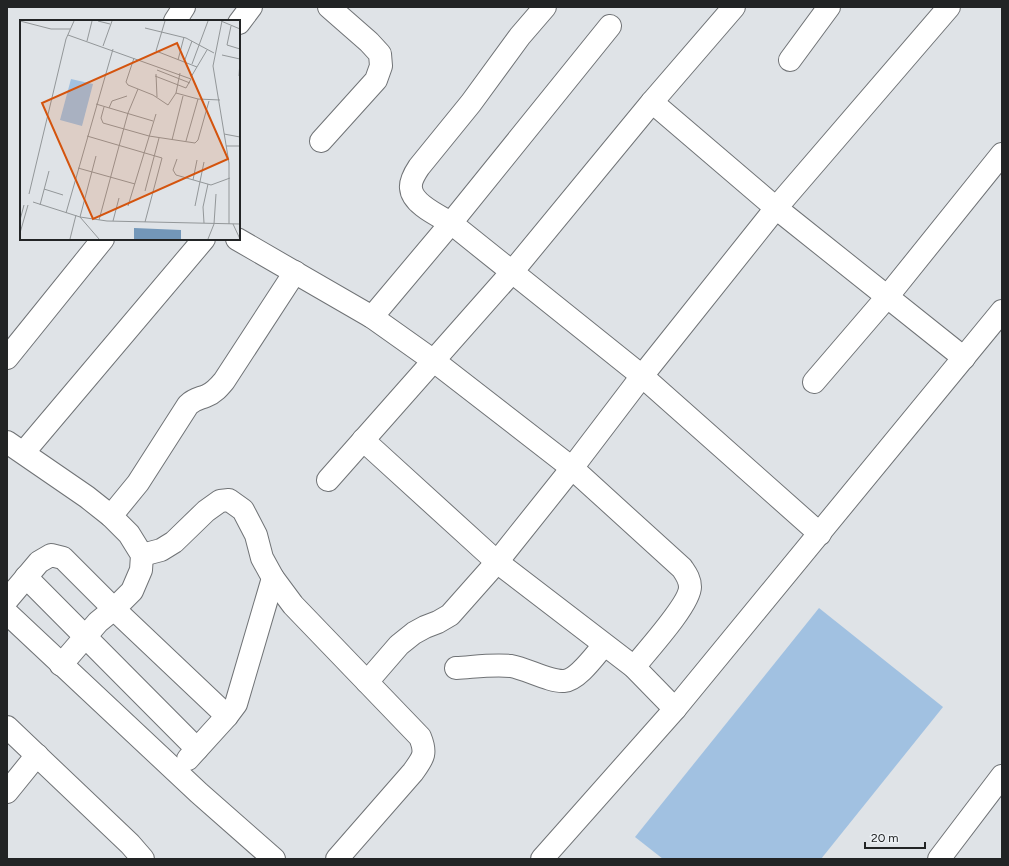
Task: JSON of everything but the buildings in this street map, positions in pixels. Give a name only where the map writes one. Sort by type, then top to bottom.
[{"type":"street","points":[[176,20],[184,7]]},
{"type":"street","points":[[240,22],[251,7]]},
{"type":"street","points":[[321,141],[376,80],[381,66],[380,54],[369,42],[329,7]]},
{"type":"street","points":[[545,7],[520,36],[472,103],[418,167],[413,177],[411,188],[414,198],[422,206],[451,223],[642,376],[820,534]]},
{"type":"street","points":[[328,480],[512,272],[652,102],[734,7]]},
{"type":"street","points":[[790,60],[829,7]]},
{"type":"street","points":[[367,682],[399,645],[414,633],[450,615],[497,562],[572,468],[642,376],[776,208],[949,7]]},
{"type":"street","points":[[372,317],[451,223],[610,26]]},
{"type":"street","points":[[652,102],[776,208],[964,358]]},
{"type":"street","points":[[814,382],[887,297],[1002,154]]},
{"type":"street","points":[[7,358],[103,240]]},
{"type":"street","points":[[61,665],[98,622],[132,591],[141,570],[142,555],[128,534],[111,516],[87,497],[15,447],[203,240]]},
{"type":"street","points":[[239,240],[372,317],[434,361],[572,468],[682,568],[690,580],[690,589],[683,605],[634,667]]},
{"type":"street","points":[[111,516],[138,483],[188,405],[194,399],[206,396],[216,390],[224,381],[295,272]]},
{"type":"street","points":[[542,859],[676,709],[1002,311]]},
{"type":"street","points":[[363,440],[497,562],[634,667],[676,709]]},
{"type":"street","points":[[142,555],[161,550],[174,542],[206,511],[220,501],[229,500],[243,510],[256,535],[262,558],[273,578],[293,604],[420,737],[425,749],[421,760],[413,772],[337,859]]},
{"type":"street","points":[[7,600],[39,562],[51,555],[63,558],[114,609],[228,716]]},
{"type":"street","points":[[26,577],[197,749]]},
{"type":"street","points":[[177,772],[228,716],[236,704],[273,578]]},
{"type":"street","points":[[7,613],[177,772],[274,859]]},
{"type":"street","points":[[456,668],[511,666],[528,670],[550,679],[564,681],[579,673],[604,645]]},
{"type":"street","points":[[7,727],[130,844],[143,859]]},
{"type":"street","points":[[7,792],[37,755]]},
{"type":"street","points":[[939,859],[1002,776]]},
{"type":"shaded area","points":[[819,608],[943,707],[821,859],[663,859],[635,837]]}]
